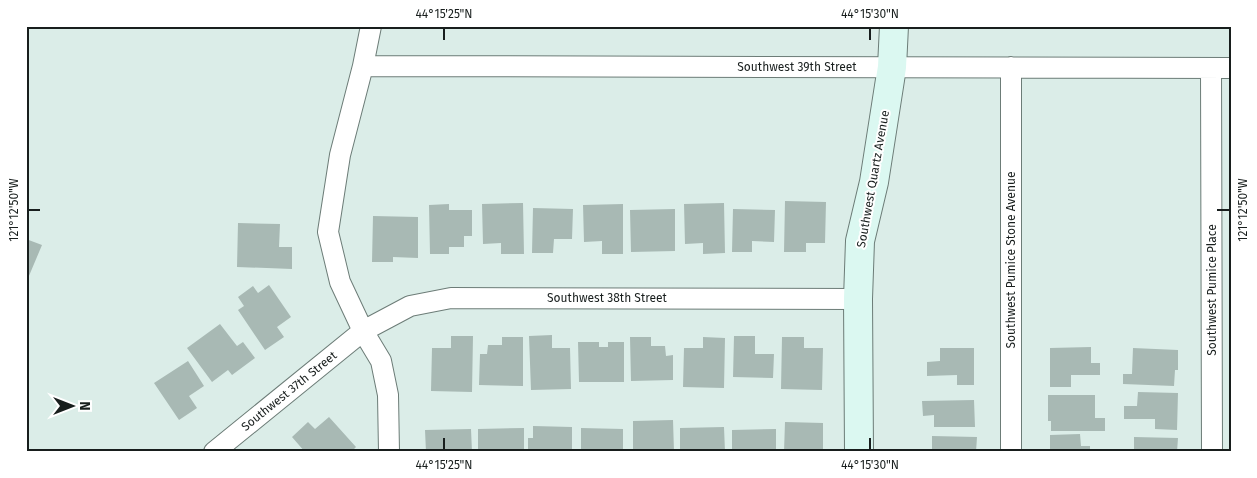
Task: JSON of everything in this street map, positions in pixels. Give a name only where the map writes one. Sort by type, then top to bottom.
[{"type":"street","points":[[370,26],[363,66],[340,155],[328,232],[340,282],[363,331],[381,361],[388,395],[389,452]]},
{"type":"street","name":"Southwest Quartz Avenue","points":[[859,452],[858,299],[860,241],[874,182],[892,67],[894,26]]},
{"type":"street","name":"Southwest 39th Street","points":[[363,66],[1221,68]]},
{"type":"street","name":"Southwest Pumice Stone Avenue","points":[[1011,68],[1011,452]]},
{"type":"street","name":"Southwest Pumice Place","points":[[1212,452],[1221,68]]},
{"type":"street","name":"Southwest 38th Street","points":[[363,331],[410,306],[451,298],[858,299]]},
{"type":"street","name":"Southwest 37th Street","points":[[214,452],[363,331]]},
{"type":"building","points":[[785,201],[826,202],[825,243],[806,243],[806,252],[784,252]]},
{"type":"building","points":[[523,203],[524,254],[501,254],[501,243],[483,244],[482,204]]},
{"type":"building","points":[[724,203],[725,253],[703,254],[703,243],[685,244],[684,204]]},
{"type":"building","points":[[449,204],[449,210],[472,210],[472,236],[464,236],[464,247],[449,247],[449,254],[430,254],[429,205]]},
{"type":"building","points":[[623,204],[623,254],[602,254],[602,241],[584,242],[583,205]]},
{"type":"building","points":[[533,208],[573,209],[572,239],[554,239],[553,253],[532,253]]},
{"type":"building","points":[[675,209],[675,251],[631,252],[630,210]]},
{"type":"building","points":[[733,209],[775,210],[774,242],[752,241],[752,252],[732,252]]},
{"type":"building","points":[[373,216],[418,217],[418,258],[393,257],[393,262],[372,262]]},
{"type":"building","points":[[238,223],[280,224],[279,247],[292,247],[292,269],[237,267]]},
{"type":"building","points":[[26,239],[42,245],[26,283]]},
{"type":"building","points":[[269,285],[291,317],[277,327],[284,337],[265,350],[238,310],[244,306],[238,297],[253,286],[258,293]]},
{"type":"building","points":[[220,324],[237,346],[243,342],[255,358],[232,375],[228,370],[212,382],[187,348]]},
{"type":"building","points":[[552,335],[552,348],[570,348],[571,389],[531,390],[529,336]]},
{"type":"building","points":[[451,336],[473,336],[472,392],[431,391],[432,348],[451,348]]},
{"type":"building","points":[[734,336],[755,336],[755,354],[774,354],[773,378],[733,377]]},
{"type":"building","points":[[502,337],[523,337],[523,386],[479,385],[480,354],[487,354],[488,345],[502,345]]},
{"type":"building","points":[[630,337],[651,337],[651,346],[665,346],[666,356],[673,355],[673,380],[631,381]]},
{"type":"building","points":[[703,337],[725,338],[724,388],[683,387],[684,348],[703,348]]},
{"type":"building","points":[[782,337],[804,337],[804,348],[823,348],[822,390],[781,389]]},
{"type":"building","points":[[578,342],[599,342],[599,347],[608,347],[608,342],[624,342],[624,382],[579,382]]},
{"type":"building","points":[[1091,347],[1091,363],[1100,363],[1100,375],[1071,375],[1071,387],[1050,387],[1050,348]]},
{"type":"building","points":[[940,348],[974,348],[974,385],[957,385],[957,375],[927,376],[927,362],[940,361]]},
{"type":"building","points":[[1133,348],[1178,350],[1178,370],[1175,370],[1174,386],[1123,384],[1123,374],[1132,374]]},
{"type":"building","points":[[188,361],[204,386],[189,396],[197,408],[179,420],[154,383]]},
{"type":"building","points":[[1138,392],[1178,393],[1177,430],[1155,429],[1155,419],[1124,419],[1124,406],[1137,406]]},
{"type":"building","points":[[1048,395],[1095,395],[1095,418],[1105,418],[1105,431],[1051,431],[1051,421],[1048,421]]},
{"type":"building","points":[[974,400],[975,427],[934,427],[934,415],[923,416],[922,401]]},
{"type":"building","points":[[329,417],[356,447],[351,452],[305,452],[292,437],[308,422],[315,429]]},
{"type":"building","points":[[673,420],[674,452],[633,452],[633,421]]},
{"type":"building","points":[[785,422],[823,423],[823,452],[784,452]]},
{"type":"building","points":[[533,426],[572,427],[572,452],[528,452],[528,438],[533,438]]},
{"type":"building","points":[[724,427],[725,452],[680,452],[680,428]]},
{"type":"building","points":[[524,428],[524,452],[478,452],[478,429]]},
{"type":"building","points":[[581,428],[623,429],[623,452],[581,452]]},
{"type":"building","points":[[471,429],[472,452],[426,452],[425,430]]},
{"type":"building","points":[[776,429],[776,452],[732,452],[732,430]]},
{"type":"building","points":[[1080,434],[1081,446],[1090,446],[1090,452],[1050,452],[1050,435]]},
{"type":"building","points":[[932,436],[977,437],[976,452],[932,452]]},
{"type":"building","points":[[1134,437],[1178,438],[1177,452],[1134,452]]}]
